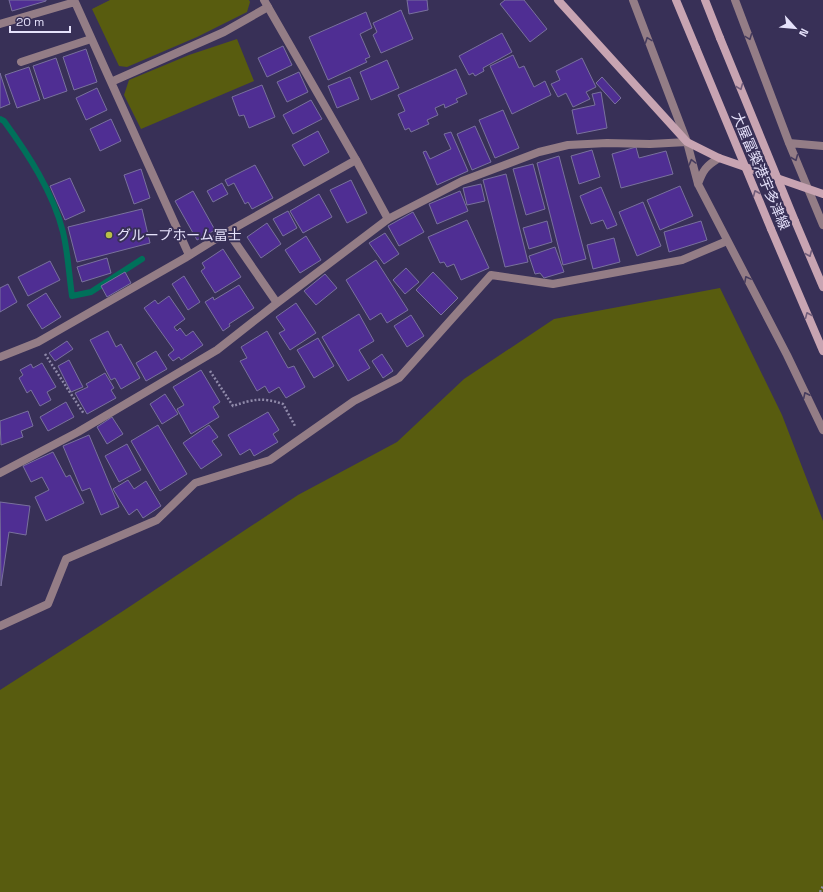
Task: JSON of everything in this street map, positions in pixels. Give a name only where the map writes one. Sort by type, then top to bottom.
[{"type":"main road","points":[[558,0],[686,142],[719,158],[823,194]]},
{"type":"main road","name":"大屋冨築港宇多津線","points":[[676,0],[823,351]]},
{"type":"main road","name":"大屋冨築港宇多津線","points":[[705,0],[823,287]]},
{"type":"street","points":[[633,0],[686,142],[698,184],[787,355],[823,430]]},
{"type":"street","points":[[735,0],[789,143],[823,225]]},
{"type":"street","points":[[0,24],[75,2],[189,255]]},
{"type":"street","points":[[111,82],[224,32],[266,3],[388,219]]},
{"type":"street","points":[[21,62],[91,39]]},
{"type":"street","points":[[0,473],[78,432],[217,350],[388,219],[462,181],[539,152],[568,145],[686,142]]},
{"type":"street","points":[[789,143],[823,146]]},
{"type":"street","points":[[698,184],[701,174],[707,165],[719,158]]},
{"type":"street","points":[[0,357],[38,342],[356,160]]},
{"type":"street","points":[[228,232],[277,303]]},
{"type":"street","points":[[0,626],[48,604],[66,559],[157,520],[195,483],[270,460],[354,401],[399,378],[491,275],[553,284],[682,260],[727,241]]},
{"type":"path","points":[[38,342],[90,424]]},
{"type":"path","points":[[203,358],[233,406],[252,399],[270,400],[283,404],[302,438]]},
{"type":"path","points":[[820,892],[823,886]]},
{"type":"shaded area","points":[[110,0],[249,0],[250,2],[247,12],[197,37],[127,67],[119,66],[92,9]]},
{"type":"shaded area","points":[[237,39],[254,81],[141,129],[124,95],[129,80],[189,55]]},
{"type":"shaded area","points":[[720,288],[782,415],[823,521],[823,892],[0,892],[0,690],[123,611],[298,495],[397,442],[464,379],[554,319]]},
{"type":"building","points":[[9,0],[46,0],[46,1],[12,11]]},
{"type":"building","points":[[407,0],[427,0],[428,10],[409,14]]},
{"type":"building","points":[[505,0],[524,0],[547,29],[530,42],[500,4]]},
{"type":"building","points":[[401,10],[413,39],[381,53],[373,35],[377,32],[373,23]]},
{"type":"building","points":[[366,12],[372,28],[360,34],[370,57],[365,59],[367,62],[328,80],[309,37]]},
{"type":"building","points":[[502,33],[512,52],[483,68],[484,71],[475,76],[473,73],[469,75],[459,56]]},
{"type":"building","points":[[283,46],[292,65],[267,77],[258,58]]},
{"type":"building","points":[[86,49],[97,82],[74,90],[63,57]]},
{"type":"building","points":[[513,55],[519,68],[524,66],[534,87],[545,81],[551,95],[512,114],[490,66]]},
{"type":"building","points":[[56,58],[67,91],[44,99],[33,66]]},
{"type":"building","points":[[582,58],[596,87],[586,92],[590,99],[573,107],[566,93],[558,97],[551,84],[560,80],[556,71]]},
{"type":"building","points":[[387,60],[399,88],[371,100],[360,72]]},
{"type":"building","points":[[29,67],[40,100],[17,108],[5,75]]},
{"type":"building","points":[[456,69],[467,94],[456,99],[458,102],[445,108],[444,104],[435,108],[438,115],[427,120],[429,124],[411,132],[409,128],[405,130],[398,114],[405,111],[398,95]]},
{"type":"building","points":[[299,72],[308,92],[287,102],[277,82]]},
{"type":"building","points":[[0,73],[10,104],[0,108]]},
{"type":"building","points":[[350,77],[359,99],[337,108],[328,86]]},
{"type":"building","points":[[602,77],[621,98],[615,104],[596,83]]},
{"type":"building","points":[[262,85],[275,117],[249,128],[244,115],[239,116],[232,97]]},
{"type":"building","points":[[97,88],[107,110],[86,120],[76,98]]},
{"type":"building","points":[[601,92],[607,128],[577,134],[572,110],[595,105],[592,94]]},
{"type":"building","points":[[311,100],[322,119],[293,134],[283,115]]},
{"type":"building","points":[[503,110],[519,148],[495,158],[479,120]]},
{"type":"building","points":[[111,119],[121,141],[100,151],[90,129]]},
{"type":"building","points":[[475,126],[491,162],[472,170],[457,134]]},
{"type":"building","points":[[318,131],[329,152],[304,166],[292,145]]},
{"type":"building","points":[[451,132],[468,171],[437,185],[423,152],[426,151],[430,159],[451,149],[444,134]]},
{"type":"building","points":[[636,147],[639,158],[666,151],[673,174],[621,188],[612,154]]},
{"type":"building","points":[[592,150],[600,177],[579,184],[571,156]]},
{"type":"building","points":[[559,156],[586,259],[563,265],[537,163]]},
{"type":"building","points":[[533,164],[545,209],[526,215],[513,169]]},
{"type":"building","points":[[255,165],[273,198],[252,209],[248,202],[245,204],[234,183],[228,186],[225,180]]},
{"type":"building","points":[[141,169],[150,198],[134,204],[124,175]]},
{"type":"building","points":[[506,174],[528,262],[505,267],[483,180]]},
{"type":"building","points":[[70,178],[85,211],[65,220],[50,186]]},
{"type":"building","points":[[351,180],[367,213],[347,223],[330,190]]},
{"type":"building","points":[[222,183],[228,194],[213,202],[207,191]]},
{"type":"building","points":[[481,184],[485,201],[467,205],[463,188]]},
{"type":"building","points":[[680,186],[693,216],[660,230],[647,200]]},
{"type":"building","points":[[601,187],[617,225],[607,229],[603,220],[591,224],[580,196]]},
{"type":"building","points":[[193,191],[215,230],[197,240],[175,201]]},
{"type":"building","points":[[460,191],[468,211],[437,224],[429,204]]},
{"type":"building","points":[[319,194],[332,217],[303,233],[290,211]]},
{"type":"building","points":[[643,202],[661,246],[637,256],[619,212]]},
{"type":"building","name":"グループホーム冨士","points":[[142,209],[150,243],[77,262],[68,227]]},
{"type":"building","points":[[288,211],[297,228],[283,236],[273,219]]},
{"type":"building","points":[[413,212],[424,232],[399,246],[388,226]]},
{"type":"building","points":[[467,220],[489,268],[461,280],[454,264],[447,267],[444,262],[440,263],[428,237]]},
{"type":"building","points":[[547,221],[552,242],[529,249],[523,228]]},
{"type":"building","points":[[701,221],[707,240],[669,252],[664,232]]},
{"type":"building","points":[[267,223],[281,244],[261,258],[247,237]]},
{"type":"building","points":[[385,233],[399,254],[384,264],[369,243]]},
{"type":"building","points":[[306,236],[321,260],[300,273],[285,250]]},
{"type":"building","points":[[614,238],[620,262],[593,269],[587,245]]},
{"type":"building","points":[[555,247],[564,272],[544,278],[540,273],[535,274],[529,256]]},
{"type":"building","points":[[223,249],[241,277],[215,293],[201,271],[205,268],[202,263]]},
{"type":"building","points":[[107,258],[111,273],[82,282],[77,267]]},
{"type":"building","points":[[376,260],[408,310],[387,323],[381,313],[370,320],[346,280]]},
{"type":"building","points":[[50,261],[60,280],[28,296],[18,277]]},
{"type":"building","points":[[406,268],[419,282],[405,294],[393,280]]},
{"type":"building","points":[[125,272],[131,283],[107,297],[101,286]]},
{"type":"building","points":[[433,272],[458,298],[441,315],[416,290]]},
{"type":"building","points":[[325,274],[337,288],[316,305],[304,291]]},
{"type":"building","points":[[184,276],[200,302],[188,310],[172,284]]},
{"type":"building","points":[[8,284],[17,302],[0,312],[0,288]]},
{"type":"building","points":[[239,285],[254,308],[229,324],[230,326],[223,331],[205,302],[213,297],[214,300]]},
{"type":"building","points":[[46,293],[61,317],[42,329],[27,305]]},
{"type":"building","points":[[169,296],[185,319],[174,327],[177,331],[180,328],[186,336],[193,331],[203,345],[181,360],[179,357],[173,361],[168,355],[174,350],[144,308],[155,300],[158,304]]},
{"type":"building","points":[[296,303],[316,333],[290,350],[279,333],[285,330],[276,317]]},
{"type":"building","points":[[359,314],[374,341],[359,350],[370,368],[348,381],[322,337]]},
{"type":"building","points":[[411,315],[424,336],[407,347],[394,326]]},
{"type":"building","points":[[108,331],[116,347],[121,344],[140,378],[121,389],[115,378],[111,380],[90,340]]},
{"type":"building","points":[[267,331],[288,368],[294,366],[305,387],[286,398],[279,387],[269,393],[265,386],[257,391],[240,361],[247,358],[241,347]]},
{"type":"building","points":[[318,338],[334,366],[314,378],[297,350]]},
{"type":"building","points":[[67,341],[73,349],[55,361],[49,353]]},
{"type":"building","points":[[156,351],[167,369],[146,381],[136,363]]},
{"type":"building","points":[[382,354],[393,371],[383,378],[372,361]]},
{"type":"building","points":[[69,360],[83,387],[71,392],[58,366]]},
{"type":"building","points":[[42,363],[56,387],[47,392],[51,400],[40,406],[31,390],[27,393],[19,378],[23,375],[20,370],[31,364],[33,368]]},
{"type":"building","points":[[201,370],[220,402],[213,407],[219,417],[191,434],[177,409],[184,405],[173,387]]},
{"type":"building","points":[[105,373],[114,388],[111,390],[116,398],[87,414],[75,393],[88,387],[86,384]]},
{"type":"building","points":[[165,394],[178,414],[162,424],[150,404]]},
{"type":"building","points":[[66,402],[74,417],[48,431],[40,417]]},
{"type":"building","points":[[28,411],[33,426],[21,431],[23,437],[1,445],[0,421]]},
{"type":"building","points":[[268,412],[279,430],[273,434],[278,442],[254,456],[250,449],[240,455],[228,435]]},
{"type":"building","points":[[112,417],[123,434],[107,444],[97,427]]},
{"type":"building","points":[[158,425],[187,474],[160,491],[131,441]]},
{"type":"building","points":[[209,425],[218,437],[212,441],[222,455],[201,469],[183,443]]},
{"type":"building","points":[[89,435],[119,507],[101,515],[90,488],[82,491],[63,446]]},
{"type":"building","points":[[127,444],[141,470],[119,482],[105,456]]},
{"type":"building","points":[[53,452],[66,477],[70,475],[84,503],[46,521],[35,497],[49,490],[42,477],[31,482],[23,466]]},
{"type":"building","points":[[128,480],[134,489],[146,481],[161,506],[143,518],[137,509],[129,515],[113,489]]},
{"type":"building","points":[[0,502],[30,506],[26,535],[9,532],[1,586]]},
{"type":"waterway","points":[[0,119],[4,121],[31,160],[53,202],[59,217],[65,240],[72,296],[91,292],[142,259]]},
{"type":"place","name":"グループホーム冨士","points":[[109,235]]}]
